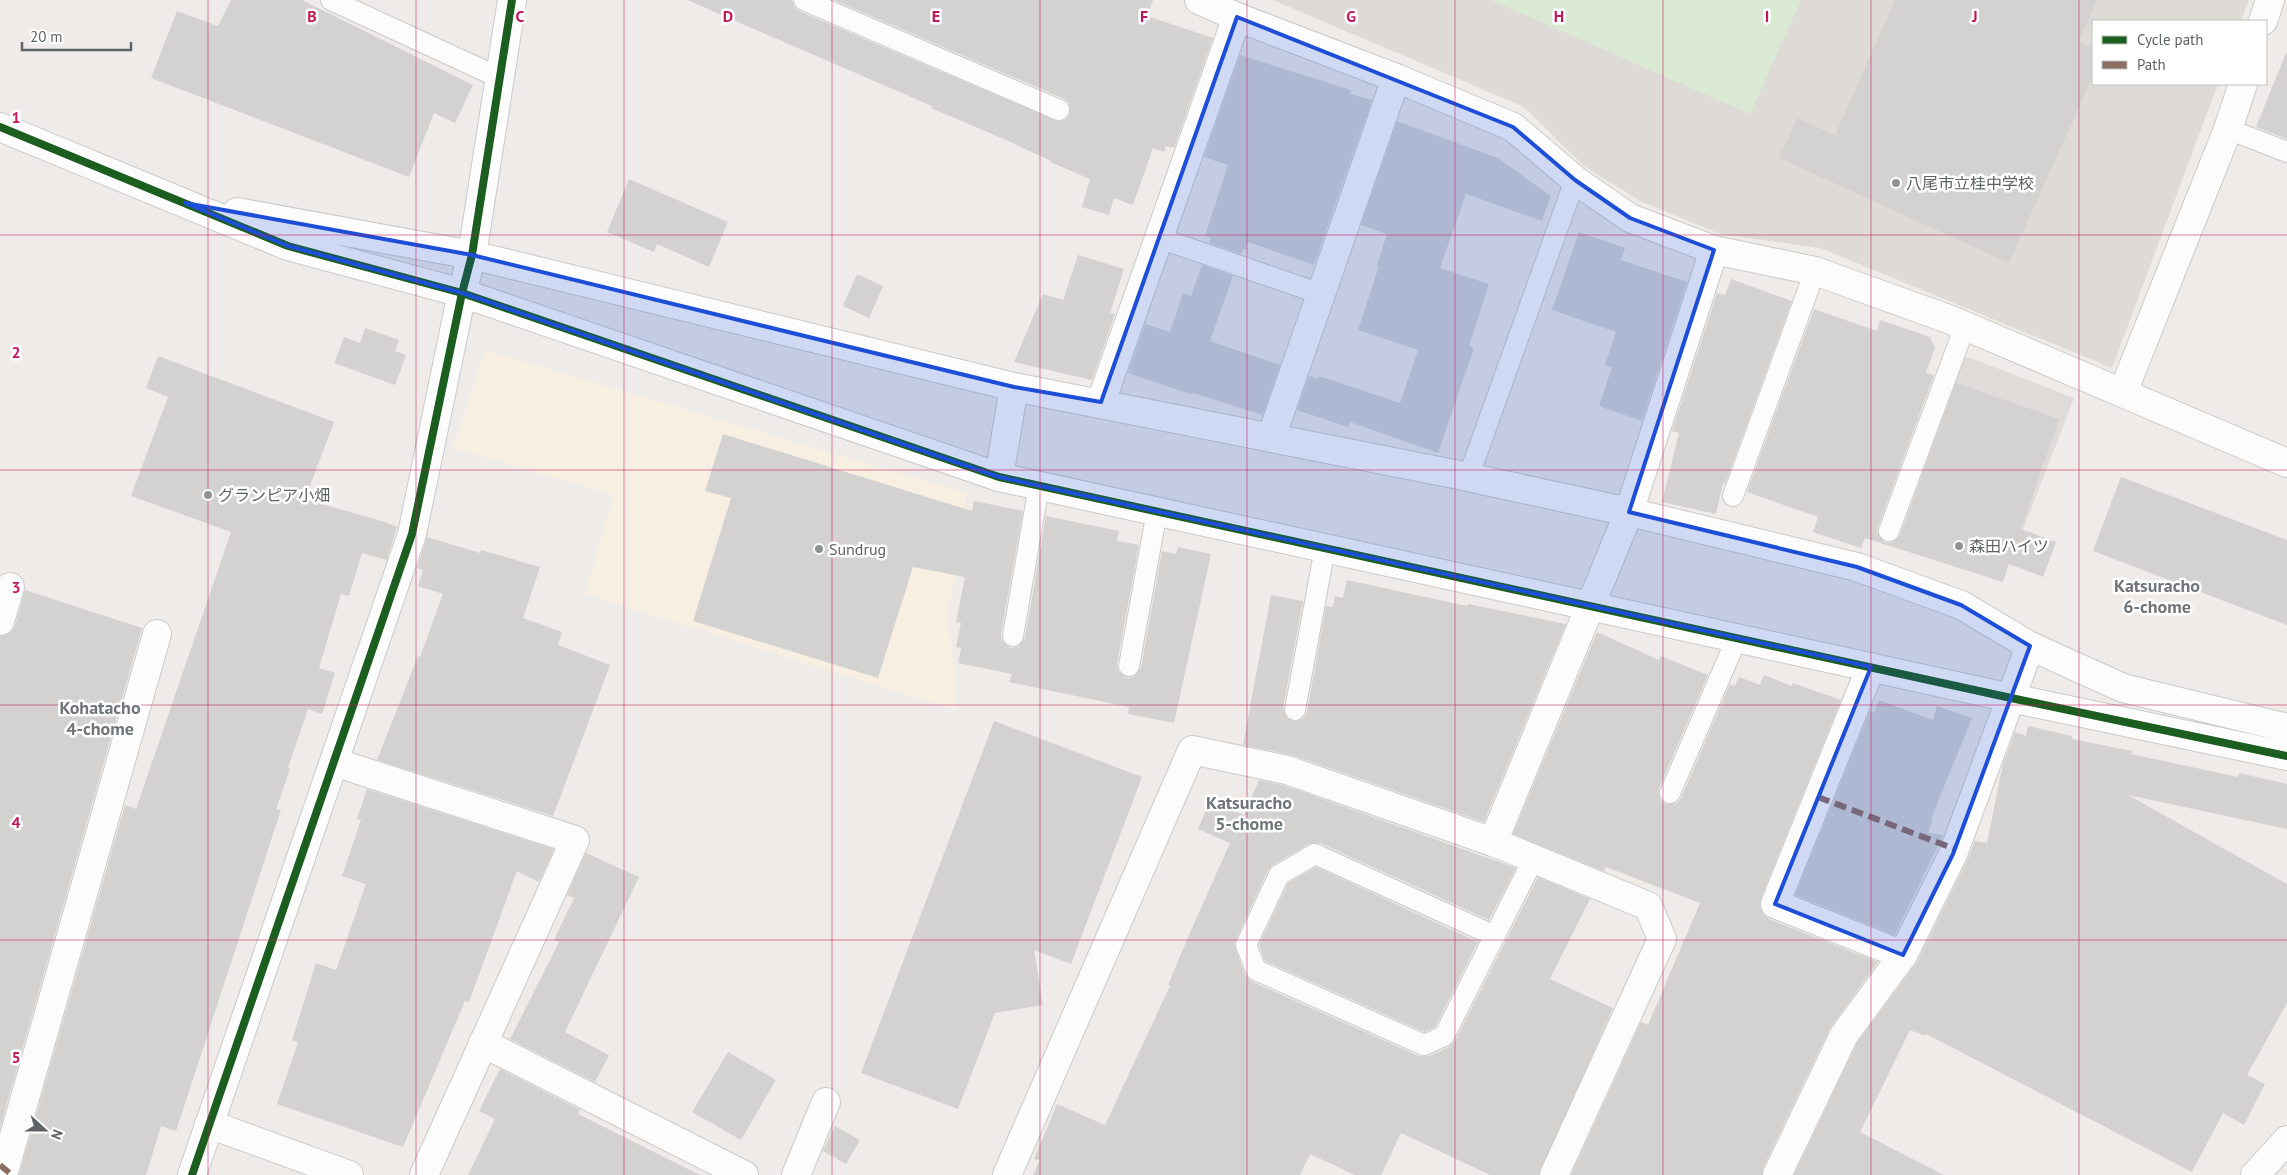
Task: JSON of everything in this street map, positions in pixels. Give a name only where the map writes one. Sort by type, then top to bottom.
[{"type":"street","points":[[192,1175],[412,534],[462,293],[472,255],[512,0]]},
{"type":"street","points":[[1199,0],[1237,18],[1396,78],[1513,127],[1575,180],[1630,218],[1714,250],[1816,271],[1965,326],[2287,463]]},
{"type":"street","points":[[2264,20],[2270,0]]},
{"type":"street","points":[[1101,402],[1237,18]]},
{"type":"street","points":[[1271,438],[1396,78]]},
{"type":"street","points":[[2123,392],[2228,129],[2243,85]]},
{"type":"street","points":[[0,127],[288,246],[462,293],[999,477],[1871,668],[2287,756]]},
{"type":"street","points":[[185,203],[472,255],[1014,386],[1101,402],[1629,512],[1857,567],[1961,605],[2030,646],[2123,688],[2287,728]]},
{"type":"street","points":[[1493,842],[1629,512],[1714,250]]},
{"type":"street","points":[[999,477],[1014,386]]},
{"type":"street","points":[[0,621],[10,588]]},
{"type":"street","points":[[3,1175],[157,634]]},
{"type":"street","points":[[1777,1175],[1844,1036],[1903,955],[1953,854],[2030,646]]},
{"type":"street","points":[[1871,668],[1775,904],[1903,955]]},
{"type":"street","points":[[1007,1175],[1192,750],[1287,770],[1493,842],[1648,906],[1662,939],[1554,1175]]},
{"type":"street","points":[[334,762],[575,840],[424,1175]]},
{"type":"street","points":[[483,1043],[744,1175]]},
{"type":"street","points":[[796,1175],[826,1102]]},
{"type":"street","points":[[209,1124],[349,1175]]},
{"type":"street","points":[[2254,1175],[2287,1140]]},
{"type":"lane","points":[[331,0],[500,78]]},
{"type":"lane","points":[[804,0],[1060,110]]},
{"type":"lane","points":[[2228,129],[2287,152]]},
{"type":"lane","points":[[1468,478],[1575,180]]},
{"type":"lane","points":[[1159,238],[1321,294]]},
{"type":"lane","points":[[1733,496],[1816,271]]},
{"type":"lane","points":[[1888,531],[1965,326]]},
{"type":"lane","points":[[1013,636],[1039,486]]},
{"type":"lane","points":[[1129,666],[1157,511]]},
{"type":"lane","points":[[1295,710],[1325,548]]},
{"type":"lane","points":[[1670,793],[1737,638]]},
{"type":"lane","points":[[1495,936],[1315,854],[1279,874],[1246,945],[1256,970],[1424,1044],[1444,1036],[1495,936],[1534,858]]},
{"type":"highlighted area","points":[[1237,17],[1513,127],[1575,180],[1630,218],[1714,250],[1629,512],[1857,567],[1961,605],[2030,646],[1953,854],[1903,955],[1775,904],[1871,667],[999,477],[462,293],[288,246],[185,203],[472,255],[1014,387],[1101,402]]},
{"type":"shaded area","name":"八尾市立桂中学校","points":[[1273,0],[2249,0],[2241,20],[2092,20],[2092,85],[2218,85],[2112,368],[1820,248],[1720,234],[1640,201],[1584,166],[1524,107]]},
{"type":"shaded area","points":[[485,350],[967,493],[948,615],[958,711],[585,594],[613,495],[453,448]]},
{"type":"shaded area","points":[[1968,357],[2074,398],[2019,540],[1912,504],[1961,361]]},
{"type":"green space","points":[[1491,0],[1801,0],[1750,114]]},
{"type":"building","points":[[231,0],[302,0],[473,85],[455,123],[434,113],[409,177],[151,78],[177,11],[218,26]]},
{"type":"building","points":[[687,0],[792,0],[794,7],[799,11],[1060,122],[1070,114],[1069,103],[1064,99],[834,0],[1153,0],[1147,16],[1213,38],[1174,148],[1166,146],[1164,152],[1153,148],[1133,205],[1114,198],[1109,215],[1082,207],[1090,179],[931,108],[932,106]]},
{"type":"building","points":[[1895,0],[2097,0],[2079,41],[2092,48],[2092,78],[2009,263],[1779,158],[1797,118],[1835,135]]},
{"type":"building","points":[[2287,53],[2287,139],[2256,127]]},
{"type":"building","points":[[1240,55],[1351,90],[1350,94],[1372,100],[1314,265],[1248,242],[1246,250],[1243,249],[1241,254],[1209,243],[1211,238],[1205,236],[1228,165],[1204,157]]},
{"type":"building","points":[[1397,121],[1498,158],[1551,196],[1542,221],[1466,194],[1440,268],[1489,284],[1469,346],[1474,348],[1438,453],[1350,422],[1348,427],[1297,410],[1309,376],[1318,379],[1319,376],[1400,403],[1418,350],[1358,330],[1379,266],[1377,265],[1387,234],[1361,225]]},
{"type":"building","points":[[629,179],[728,222],[709,267],[657,244],[654,252],[607,232]]},
{"type":"building","points":[[1579,232],[1625,248],[1621,260],[1687,282],[1642,421],[1599,406],[1612,367],[1605,365],[1616,332],[1552,310]]},
{"type":"building","points":[[1078,255],[1124,269],[1110,313],[1115,314],[1092,380],[1014,362],[1043,294],[1063,300]]},
{"type":"building","points":[[1202,265],[1233,276],[1210,341],[1280,365],[1263,415],[1193,393],[1193,395],[1128,373],[1145,324],[1170,332],[1183,293],[1191,296]]},
{"type":"building","points":[[857,274],[883,286],[869,318],[843,306]]},
{"type":"building","points":[[1731,279],[1792,301],[1725,484],[1723,483],[1716,514],[1662,502],[1679,433],[1672,431],[1717,293],[1725,295]]},
{"type":"building","points":[[1814,309],[1877,331],[1880,320],[1930,337],[1935,347],[1926,373],[1934,375],[1878,527],[1877,533],[1884,542],[1891,543],[1900,535],[1956,383],[2059,419],[2021,529],[2056,542],[2043,577],[2009,564],[2003,582],[1865,538],[1861,548],[1813,532],[1818,517],[1747,492]]},
{"type":"building","points":[[365,328],[399,340],[395,351],[406,355],[395,385],[334,363],[344,337],[360,343]]},
{"type":"building","points":[[158,356],[334,422],[305,499],[397,527],[387,560],[362,553],[349,596],[341,594],[319,668],[335,673],[322,714],[308,709],[276,809],[281,810],[176,1131],[161,1126],[146,1175],[19,1175],[125,805],[136,809],[231,532],[131,496],[168,397],[146,388]]},
{"type":"building","points":[[723,434],[972,511],[974,501],[1023,511],[1001,634],[1002,641],[1010,648],[1018,647],[1025,638],[1046,516],[1119,531],[1117,541],[1139,545],[1117,664],[1118,670],[1126,678],[1133,677],[1141,668],[1162,551],[1176,554],[1178,547],[1211,554],[1174,723],[1128,714],[1129,707],[1009,682],[1012,674],[958,663],[961,648],[956,647],[961,623],[956,622],[965,577],[913,567],[878,678],[693,621],[731,498],[705,491]]},
{"type":"building","points":[[2121,477],[2287,540],[2287,625],[2093,551]]},
{"type":"building","points":[[427,537],[480,553],[481,550],[540,567],[523,618],[562,632],[558,645],[610,665],[553,816],[377,760],[418,656],[420,657],[443,594],[418,586],[423,570],[417,568]]},
{"type":"building","points":[[1347,580],[1467,606],[1468,604],[1566,624],[1484,822],[1292,755],[1243,745],[1271,595],[1303,601],[1283,708],[1288,719],[1298,721],[1304,718],[1307,712],[1326,606],[1333,607],[1335,596],[1343,598]]},
{"type":"building","points":[[25,590],[142,628],[0,1128],[0,636],[10,633],[15,626]]},
{"type":"building","points":[[1597,632],[1659,660],[1661,656],[1708,675],[1659,788],[1660,800],[1666,804],[1677,803],[1681,798],[1730,684],[1735,686],[1739,677],[1760,685],[1764,675],[1792,686],[1793,683],[1841,700],[1761,898],[1760,907],[1763,914],[1769,919],[1878,962],[1830,1028],[1763,1168],[1762,1175],[1571,1175],[1641,1022],[1648,1025],[1700,903],[1606,867],[1604,871],[1513,834]]},
{"type":"building","points":[[1879,700],[1933,720],[1937,706],[1972,718],[1931,819],[1933,820],[1928,833],[1943,835],[1895,935],[1795,895],[1870,711],[1874,713]]},
{"type":"building","points":[[994,721],[1142,777],[1071,964],[1034,950],[1043,1005],[995,1013],[958,1109],[861,1073]]},
{"type":"building","points":[[2028,726],[2072,736],[2072,739],[2132,751],[2131,754],[2238,777],[2239,773],[2287,784],[2287,829],[2128,795],[2287,884],[2287,1003],[2247,1075],[2265,1084],[2244,1125],[2223,1113],[2192,1172],[1926,1034],[1925,1036],[1910,1030],[1860,1132],[1944,1175],[1794,1175],[1857,1043],[1917,962],[1975,841],[1987,843],[2003,764],[2015,732],[2026,736]]},
{"type":"building","points":[[1259,780],[1283,785],[1516,868],[1489,920],[1320,843],[1309,844],[1273,865],[1268,870],[1234,944],[1245,975],[1251,981],[1419,1056],[1429,1056],[1449,1047],[1455,1041],[1538,877],[1590,899],[1550,979],[1613,1008],[1539,1175],[1490,1175],[1401,1133],[1381,1175],[1355,1175],[1310,1154],[1300,1175],[1033,1175],[1040,1160],[1034,1159],[1057,1104],[1105,1125],[1170,986],[1168,985],[1230,843],[1198,829],[1210,801],[1244,815]]},
{"type":"building","points":[[367,789],[554,849],[539,882],[517,871],[469,1002],[465,1001],[403,1147],[277,1104],[298,1042],[292,1040],[316,963],[336,970],[366,884],[342,876],[361,820],[357,819]]},
{"type":"building","points":[[586,853],[639,877],[565,1032],[609,1055],[595,1082],[510,1039],[559,942],[554,940],[574,898],[567,895]]},
{"type":"building","points":[[1316,867],[1478,942],[1435,1027],[1424,1032],[1265,961],[1259,945],[1288,883]]},
{"type":"building","points":[[728,1052],[776,1080],[741,1140],[692,1112]]},
{"type":"building","points":[[500,1069],[580,1110],[578,1114],[700,1175],[468,1175],[495,1119],[479,1111]]},
{"type":"building","points":[[835,1126],[860,1140],[846,1164],[823,1151]]},
{"type":"marked path","points":[[1818,797],[1955,849]]},
{"type":"marked path","points":[[0,1165],[12,1175]]},
{"type":"cycle path","points":[[192,1175],[412,534],[462,293],[472,255],[512,0]]},
{"type":"cycle path","points":[[0,127],[288,246],[462,293],[999,477],[2011,698],[2287,756]]},
{"type":"place","name":"八尾市立桂中学校","points":[[1896,183]]},
{"type":"place","name":"グランピア小畑","points":[[208,495]]},
{"type":"place","name":"森田ハイツ","points":[[1959,546]]},
{"type":"place","name":"Sundrug","points":[[819,549]]},
{"type":"district","name":"Katsuracho 6-chome","points":[[2157,596]]},
{"type":"district","name":"Kohatacho 4-chome","points":[[100,718]]},
{"type":"district","name":"Katsuracho 5-chome","points":[[1249,813]]}]
